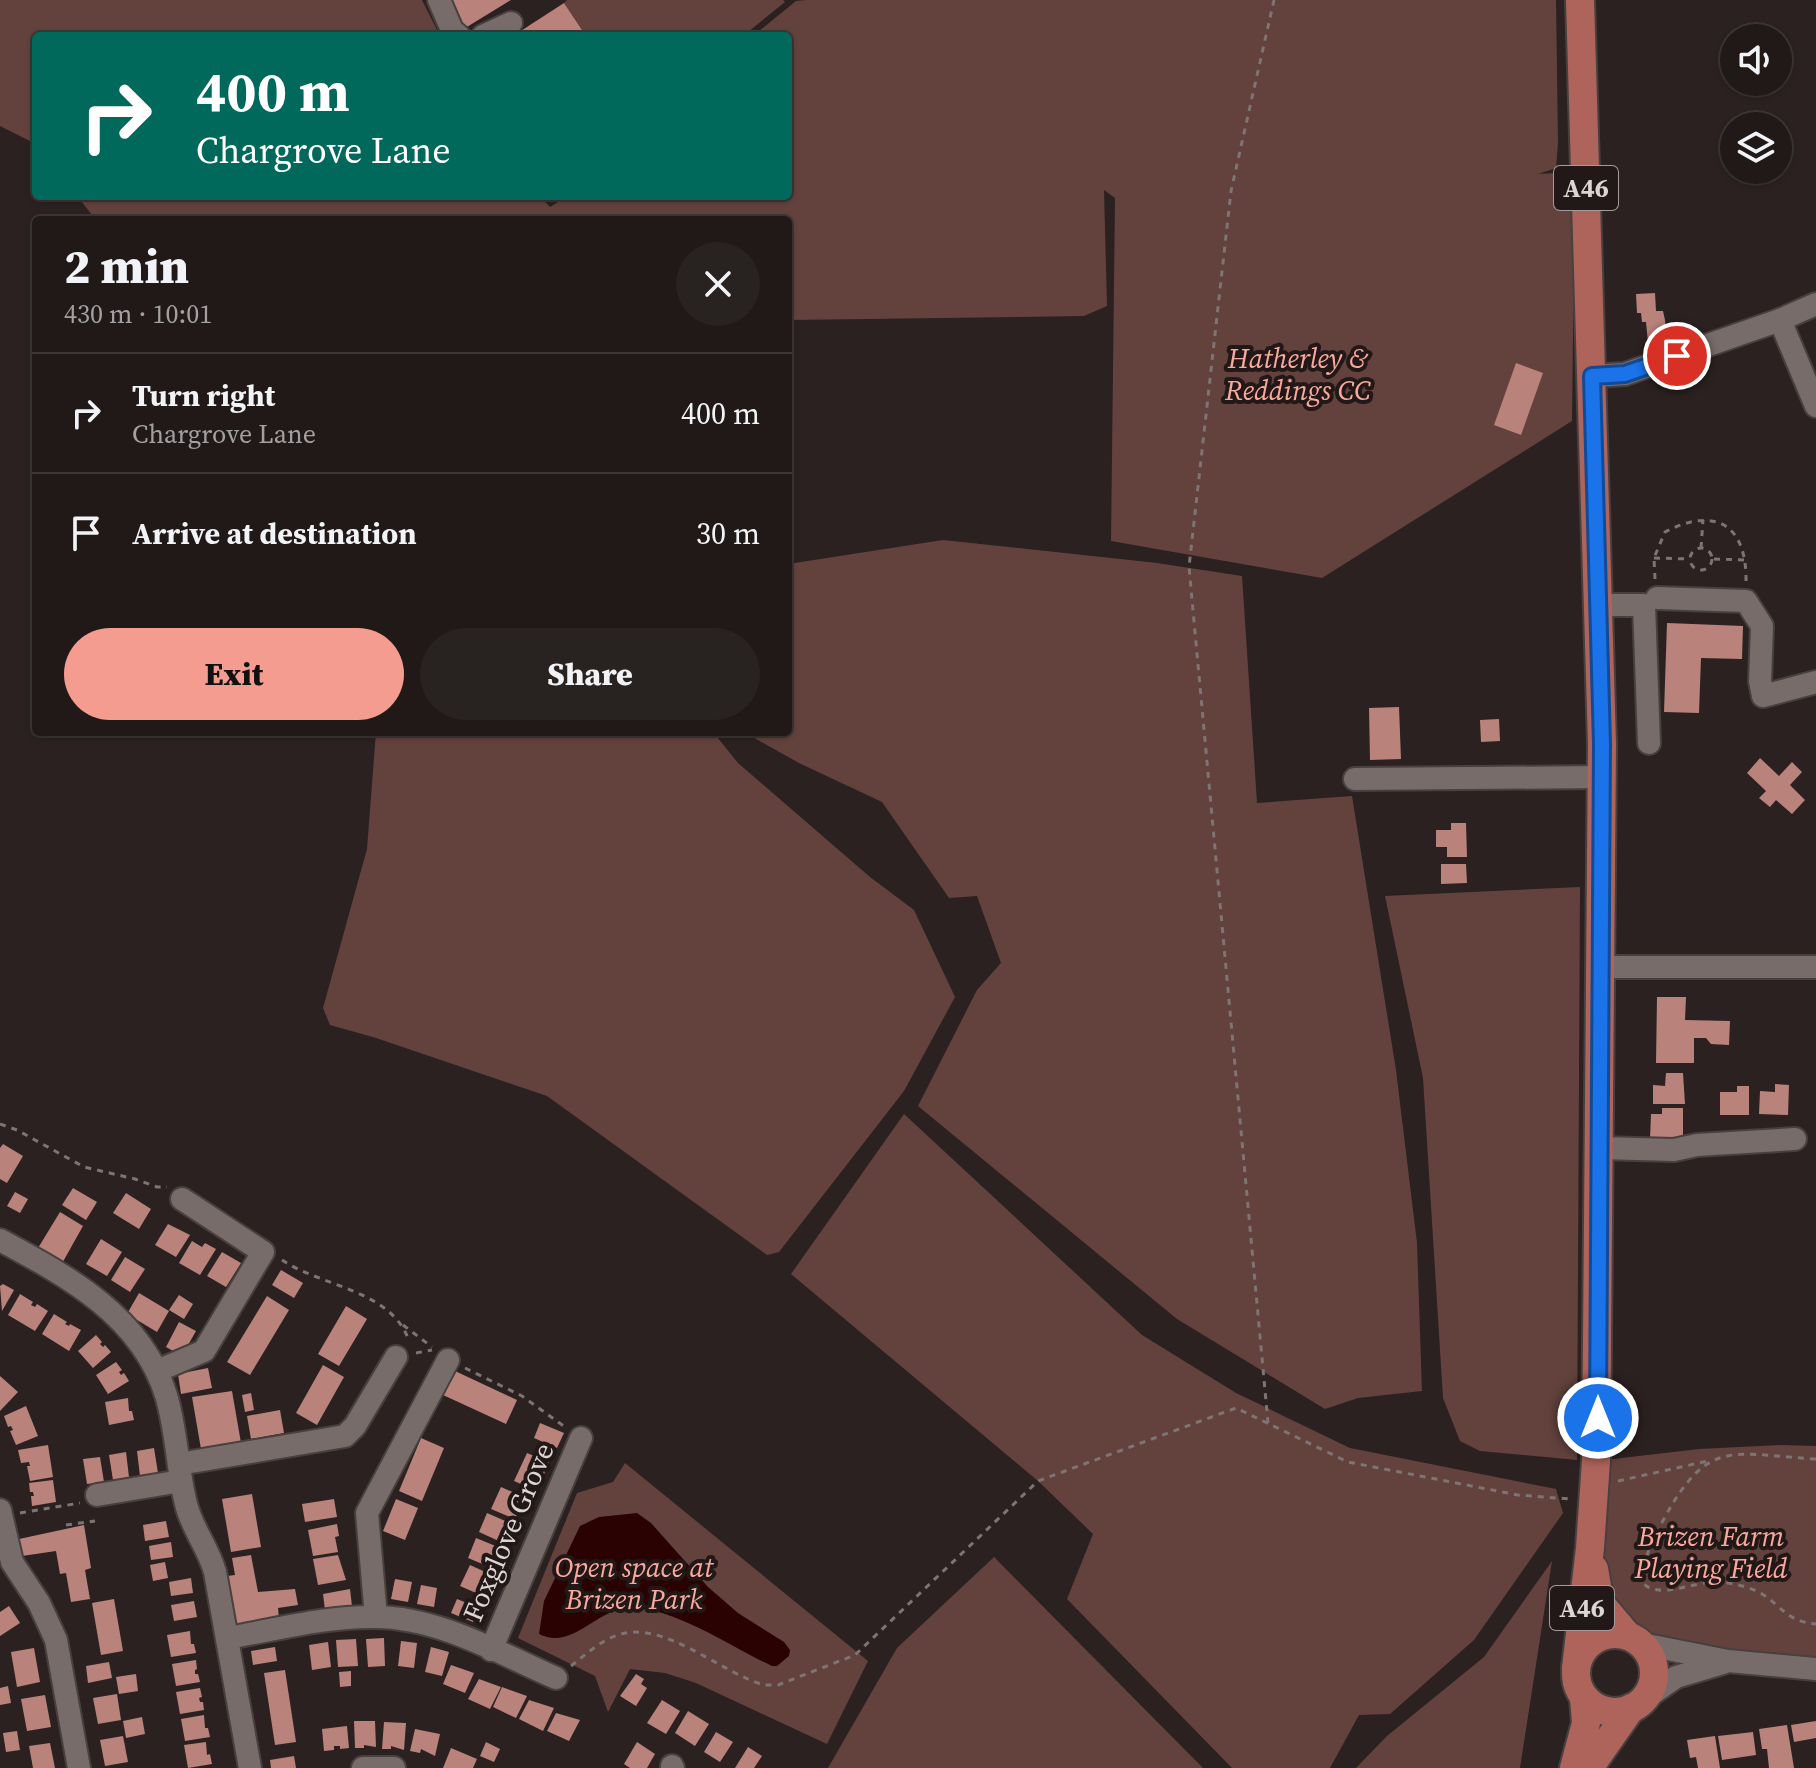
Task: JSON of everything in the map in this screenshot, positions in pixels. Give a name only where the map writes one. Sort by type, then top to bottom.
[{"type":"main road","name":"A46","points":[[1576,1668],[1590,1548],[1598,1418],[1602,777],[1580,0]]},
{"type":"main road","name":"A46","points":[[1590,1548],[1600,1603],[1634,1639]]},
{"type":"main road","points":[[1574,1768],[1586,1723],[1584,1698],[1576,1681],[1580,1655],[1591,1641],[1608,1634],[1634,1639],[1652,1658],[1652,1685],[1589,1768]]},
{"type":"main road","points":[[1584,1698],[1602,1710],[1622,1711],[1637,1704]]},
{"type":"street","points":[[439,0],[454,32]]},
{"type":"street","points":[[492,32],[511,23]]},
{"type":"street","points":[[1592,376],[1625,374],[1780,320],[1816,304]]},
{"type":"street","points":[[1780,320],[1816,406]]},
{"type":"street","points":[[1657,598],[1746,601],[1762,626],[1760,681],[1763,696],[1816,682]]},
{"type":"street","points":[[1598,605],[1644,605],[1649,743]]},
{"type":"street","points":[[1355,779],[1602,777]]},
{"type":"street","points":[[1601,967],[1816,967]]},
{"type":"street","points":[[1600,1148],[1674,1150],[1697,1145],[1795,1139]]},
{"type":"street","points":[[157,1371],[204,1351],[263,1252],[175,1193]]},
{"type":"street","points":[[0,1240],[101,1301],[132,1331],[157,1371],[169,1410],[191,1522],[209,1552],[250,1768]]},
{"type":"street","points":[[97,1495],[345,1436],[355,1426],[404,1351]]},
{"type":"street","points":[[376,1617],[367,1513],[448,1360]]},
{"type":"street","name":"Foxglove Grove","points":[[491,1650],[581,1438]]},
{"type":"street","points":[[0,1510],[12,1562],[39,1603],[56,1640],[79,1768]]},
{"type":"street","name":"Foxglove Grove","points":[[227,1638],[344,1619],[376,1617],[440,1628],[556,1678]]},
{"type":"street","points":[[1634,1639],[1728,1661],[1816,1669]]},
{"type":"street","points":[[1637,1704],[1676,1677],[1728,1661]]},
{"type":"street","points":[[363,1768],[394,1768]]},
{"type":"path","points":[[1268,1423],[1189,567],[1231,191],[1274,0]]},
{"type":"path","points":[[1701,548],[1703,519]]},
{"type":"path","points":[[1657,598],[1654,558],[1665,532],[1683,523],[1703,519],[1716,520],[1741,545],[1746,560],[1746,601]]},
{"type":"path","points":[[1701,548],[1709,552],[1712,559],[1709,567],[1701,571],[1693,567],[1690,559],[1693,551],[1701,548]]},
{"type":"path","points":[[1654,558],[1690,559]]},
{"type":"path","points":[[1712,559],[1746,560]]},
{"type":"path","points":[[0,1124],[17,1130],[84,1167],[135,1179],[175,1193]]},
{"type":"path","points":[[263,1252],[297,1270],[347,1286],[384,1309],[435,1349],[404,1351],[403,1325]]},
{"type":"path","points":[[448,1360],[522,1396],[581,1438]]},
{"type":"path","points":[[556,1678],[606,1640],[616,1635],[638,1632],[659,1635],[758,1683],[771,1685],[855,1655],[1038,1481],[1236,1408],[1348,1462],[1518,1495],[1560,1497],[1594,1494],[1724,1455],[1816,1459]]},
{"type":"path","points":[[1711,1460],[1692,1474],[1671,1506],[1647,1557],[1643,1584],[1660,1591],[1706,1582],[1732,1584],[1758,1592],[1796,1621],[1816,1624]]},
{"type":"path","points":[[66,1525],[95,1521]]},
{"type":"green space","points":[[0,0],[422,0],[438,32],[32,32],[32,142],[0,126]]},
{"type":"green space","points":[[567,0],[785,2],[748,32],[583,32],[564,3]]},
{"type":"green space","name":"Hatherley & Reddings CC","points":[[1556,0],[1556,168],[1538,174],[1575,172],[1572,421],[1322,578],[1111,541],[1115,198],[1104,190],[1107,306],[1084,316],[792,320],[792,216],[93,216],[80,200],[544,200],[550,207],[561,200],[792,200],[792,32],[758,32],[796,1]]},
{"type":"green space","points":[[943,540],[1157,563],[1242,576],[1257,803],[1352,796],[1396,1070],[1417,1243],[1422,1391],[1358,1398],[1325,1409],[1177,1319],[918,1106],[977,990],[1001,963],[977,896],[949,898],[882,802],[799,763],[753,736],[792,736],[792,563]]},
{"type":"green space","points":[[376,736],[716,736],[738,763],[870,877],[914,910],[955,997],[904,1091],[779,1252],[767,1255],[547,1096],[330,1025],[323,1008],[367,849]]},
{"type":"green space","points":[[1580,887],[1577,1460],[1480,1451],[1460,1441],[1443,1398],[1423,1078],[1385,896]]},
{"type":"green space","points":[[904,1114],[1142,1335],[1236,1393],[1350,1448],[1556,1489],[1563,1513],[1474,1640],[1390,1714],[1359,1715],[1330,1768],[1232,1768],[1067,1599],[1093,1534],[1038,1481],[791,1274]]},
{"type":"green space","name":"Brizen Farm Playing Field","points":[[1816,1446],[1816,1669],[1642,1644],[1600,1603],[1596,1461],[1699,1449]]},
{"type":"green space","name":"Open space at Brizen Park","points":[[625,1463],[868,1661],[827,1744],[696,1683],[665,1673],[630,1669],[608,1712],[595,1676],[518,1638],[577,1493],[613,1482]]},
{"type":"green space","points":[[994,1557],[1203,1768],[828,1768],[897,1648]]},
{"type":"green space","points":[[1552,1561],[1520,1768],[1356,1768],[1387,1736],[1484,1657]]},
{"type":"shaded area","points":[[637,1513],[651,1523],[708,1587],[738,1613],[784,1642],[790,1650],[789,1656],[777,1666],[772,1666],[683,1621],[646,1609],[617,1610],[562,1637],[551,1638],[539,1634],[544,1601],[580,1526],[599,1517]]},
{"type":"building","points":[[443,0],[511,0],[462,30]]},
{"type":"building","points":[[564,3],[583,32],[519,32]]},
{"type":"building","points":[[1655,293],[1656,311],[1663,311],[1667,342],[1648,343],[1646,322],[1642,322],[1641,313],[1637,313],[1636,294]]},
{"type":"building","points":[[1516,363],[1543,373],[1521,435],[1494,425]]},
{"type":"building","points":[[1667,623],[1743,626],[1742,659],[1701,658],[1699,713],[1664,712]]},
{"type":"building","points":[[1399,707],[1401,759],[1370,760],[1369,708]]},
{"type":"building","points":[[1499,719],[1500,741],[1481,742],[1480,720]]},
{"type":"building","points":[[1760,758],[1779,776],[1792,762],[1802,772],[1790,785],[1805,800],[1792,814],[1776,800],[1770,807],[1759,798],[1766,791],[1747,773]]},
{"type":"building","points":[[1451,823],[1466,823],[1467,857],[1447,857],[1447,847],[1436,847],[1436,830],[1451,830]]},
{"type":"building","points":[[1441,864],[1466,864],[1467,883],[1441,884]]},
{"type":"building","points":[[1657,997],[1686,997],[1685,1020],[1730,1021],[1729,1045],[1711,1044],[1706,1038],[1694,1038],[1694,1063],[1656,1063]]},
{"type":"building","points":[[1666,1073],[1683,1073],[1685,1104],[1653,1104],[1653,1085],[1665,1086]]},
{"type":"building","points":[[1775,1084],[1789,1085],[1788,1115],[1759,1114],[1760,1091],[1775,1092]]},
{"type":"building","points":[[1737,1086],[1749,1086],[1749,1115],[1720,1115],[1720,1092],[1737,1092]]},
{"type":"building","points":[[1662,1108],[1683,1108],[1683,1140],[1650,1140],[1651,1114],[1662,1114]]},
{"type":"building","points":[[3,1144],[23,1156],[7,1183],[0,1179],[0,1148]]},
{"type":"building","points":[[73,1188],[97,1202],[86,1220],[62,1205]]},
{"type":"building","points":[[15,1192],[28,1199],[20,1213],[7,1206]]},
{"type":"building","points":[[126,1193],[151,1209],[139,1229],[113,1213]]},
{"type":"building","points":[[60,1212],[83,1226],[60,1267],[35,1253]]},
{"type":"building","points":[[168,1224],[190,1235],[176,1257],[155,1245]]},
{"type":"building","points":[[101,1239],[122,1252],[107,1276],[86,1264]]},
{"type":"building","points":[[192,1241],[202,1247],[205,1243],[216,1249],[200,1275],[179,1263]]},
{"type":"building","points":[[222,1252],[241,1263],[226,1287],[207,1276]]},
{"type":"building","points":[[125,1257],[145,1269],[130,1292],[111,1280]]},
{"type":"building","points":[[281,1270],[303,1283],[294,1298],[272,1285]]},
{"type":"building","points":[[3,1284],[14,1290],[2,1311],[0,1286]]},
{"type":"building","points":[[139,1293],[169,1311],[157,1332],[127,1314]]},
{"type":"building","points":[[20,1294],[33,1302],[31,1305],[35,1307],[37,1304],[48,1311],[35,1331],[8,1315]]},
{"type":"building","points":[[179,1295],[193,1304],[184,1319],[169,1310]]},
{"type":"building","points":[[267,1296],[289,1310],[250,1375],[227,1362]]},
{"type":"building","points":[[346,1306],[367,1319],[339,1366],[318,1354]]},
{"type":"building","points":[[54,1314],[67,1322],[65,1324],[81,1330],[69,1351],[42,1334]]},
{"type":"building","points":[[179,1322],[196,1331],[182,1356],[166,1347]]},
{"type":"building","points":[[96,1335],[102,1342],[100,1344],[111,1352],[93,1368],[78,1351]]},
{"type":"building","points":[[116,1362],[122,1370],[119,1372],[121,1375],[124,1373],[129,1381],[108,1394],[96,1375]]},
{"type":"building","points":[[323,1365],[344,1377],[317,1425],[296,1413]]},
{"type":"building","points":[[208,1368],[212,1388],[181,1394],[178,1374]]},
{"type":"building","points":[[455,1371],[517,1400],[506,1424],[443,1395]]},
{"type":"building","points":[[0,1376],[18,1392],[0,1411]]},
{"type":"building","points":[[232,1391],[241,1443],[201,1449],[192,1397]]},
{"type":"building","points":[[251,1393],[254,1410],[245,1412],[242,1395]]},
{"type":"building","points":[[128,1398],[129,1411],[132,1411],[134,1420],[109,1425],[105,1402]]},
{"type":"building","points":[[26,1406],[38,1436],[16,1445],[10,1431],[13,1430],[11,1426],[8,1427],[4,1416]]},
{"type":"building","points":[[280,1410],[284,1433],[251,1439],[247,1416]]},
{"type":"building","points":[[540,1423],[564,1433],[557,1448],[534,1438]]},
{"type":"building","points":[[421,1438],[444,1448],[422,1501],[399,1491]]},
{"type":"building","points":[[48,1445],[53,1477],[30,1481],[29,1462],[21,1463],[18,1450]]},
{"type":"building","points":[[154,1448],[158,1473],[140,1476],[137,1451]]},
{"type":"building","points":[[126,1452],[129,1477],[113,1480],[109,1455]]},
{"type":"building","points":[[527,1453],[549,1462],[537,1491],[514,1481]]},
{"type":"building","points":[[100,1457],[104,1482],[87,1484],[83,1459]]},
{"type":"building","points":[[53,1480],[56,1502],[32,1506],[31,1496],[34,1496],[29,1483]]},
{"type":"building","points":[[501,1487],[524,1497],[515,1519],[491,1509]]},
{"type":"building","points":[[252,1494],[261,1547],[231,1552],[222,1499]]},
{"type":"building","points":[[334,1499],[337,1517],[305,1522],[302,1504]]},
{"type":"building","points":[[396,1499],[418,1508],[405,1540],[383,1531]]},
{"type":"building","points":[[487,1513],[512,1524],[508,1532],[504,1531],[501,1542],[479,1532]]},
{"type":"building","points":[[166,1521],[169,1537],[145,1541],[143,1525]]},
{"type":"building","points":[[337,1524],[339,1536],[335,1537],[338,1552],[313,1556],[308,1530]]},
{"type":"building","points":[[84,1525],[91,1568],[85,1570],[90,1599],[71,1602],[66,1573],[60,1574],[56,1551],[22,1556],[19,1539]]},
{"type":"building","points":[[476,1538],[498,1547],[491,1558],[495,1560],[492,1568],[468,1558]]},
{"type":"building","points":[[171,1542],[173,1557],[151,1560],[149,1546]]},
{"type":"building","points":[[251,1555],[258,1592],[295,1589],[298,1605],[278,1608],[279,1619],[230,1627],[227,1576],[235,1575],[232,1558]]},
{"type":"building","points":[[338,1555],[346,1580],[318,1585],[313,1559]]},
{"type":"building","points":[[165,1562],[168,1578],[153,1581],[150,1565]]},
{"type":"building","points":[[470,1565],[492,1575],[483,1596],[460,1586]]},
{"type":"building","points":[[191,1578],[193,1593],[171,1596],[169,1582]]},
{"type":"building","points":[[395,1579],[412,1582],[408,1602],[391,1599]]},
{"type":"building","points":[[421,1585],[437,1588],[434,1607],[417,1604]]},
{"type":"building","points":[[350,1589],[352,1606],[325,1610],[323,1594]]},
{"type":"building","points":[[114,1599],[123,1651],[101,1655],[92,1603]]},
{"type":"building","points":[[457,1599],[479,1608],[473,1622],[451,1613]]},
{"type":"building","points":[[194,1601],[197,1617],[174,1621],[171,1605]]},
{"type":"building","points":[[9,1606],[20,1623],[0,1636],[0,1612]]},
{"type":"building","points":[[190,1631],[191,1644],[194,1644],[196,1653],[171,1657],[167,1635]]},
{"type":"building","points":[[384,1638],[385,1666],[368,1667],[366,1639]]},
{"type":"building","points":[[356,1639],[358,1666],[338,1667],[336,1640]]},
{"type":"building","points":[[401,1641],[417,1643],[414,1668],[398,1666]]},
{"type":"building","points":[[328,1642],[331,1667],[312,1670],[309,1645]]},
{"type":"building","points":[[275,1647],[277,1661],[253,1665],[251,1651]]},
{"type":"building","points":[[431,1647],[449,1652],[442,1676],[425,1672]]},
{"type":"building","points":[[34,1648],[40,1682],[17,1687],[11,1652]]},
{"type":"building","points":[[196,1660],[195,1674],[198,1674],[200,1682],[176,1686],[172,1664]]},
{"type":"building","points":[[109,1662],[112,1678],[88,1683],[86,1666]]},
{"type":"building","points":[[451,1665],[474,1673],[465,1693],[443,1684]]},
{"type":"building","points":[[285,1670],[296,1742],[275,1745],[264,1673]]},
{"type":"building","points":[[351,1671],[351,1686],[340,1687],[339,1672]]},
{"type":"building","points":[[136,1674],[138,1691],[119,1694],[116,1677]]},
{"type":"building","points":[[636,1674],[644,1679],[641,1684],[647,1688],[636,1706],[620,1696]]},
{"type":"building","points":[[479,1679],[501,1687],[490,1709],[468,1699]]},
{"type":"building","points":[[8,1686],[11,1703],[0,1705],[0,1688]]},
{"type":"building","points":[[502,1687],[527,1696],[516,1718],[493,1707]]},
{"type":"building","points":[[200,1688],[202,1697],[199,1698],[204,1710],[180,1714],[176,1692]]},
{"type":"building","points":[[117,1694],[121,1720],[98,1724],[93,1698]]},
{"type":"building","points":[[45,1695],[51,1727],[27,1731],[21,1699]]},
{"type":"building","points":[[529,1700],[554,1708],[543,1731],[519,1719]]},
{"type":"building","points":[[662,1700],[680,1711],[666,1734],[647,1723]]},
{"type":"building","points":[[688,1711],[709,1724],[695,1746],[675,1733]]},
{"type":"building","points":[[556,1713],[580,1720],[569,1741],[547,1731]]},
{"type":"building","points":[[204,1715],[205,1728],[208,1728],[210,1737],[185,1741],[181,1719]]},
{"type":"building","points":[[142,1717],[145,1734],[126,1738],[123,1721]]},
{"type":"building","points":[[354,1721],[375,1721],[376,1747],[364,1745],[364,1748],[355,1748]]},
{"type":"building","points":[[1816,1721],[1816,1738],[1794,1742],[1791,1725]]},
{"type":"building","points":[[384,1722],[406,1723],[404,1750],[391,1746],[391,1749],[382,1749]]},
{"type":"building","points":[[1787,1725],[1794,1768],[1769,1768],[1767,1749],[1762,1749],[1759,1729]]},
{"type":"building","points":[[347,1726],[349,1748],[334,1746],[334,1750],[324,1751],[322,1729]]},
{"type":"building","points":[[415,1729],[440,1734],[435,1756],[421,1749],[420,1753],[410,1751]]},
{"type":"building","points":[[17,1731],[20,1750],[6,1752],[3,1733]]},
{"type":"building","points":[[716,1732],[733,1742],[720,1762],[704,1752]]},
{"type":"building","points":[[1753,1732],[1756,1755],[1722,1760],[1718,1736]]},
{"type":"building","points":[[123,1736],[128,1762],[105,1766],[100,1740]]},
{"type":"building","points":[[1715,1736],[1720,1768],[1698,1768],[1696,1757],[1690,1758],[1687,1740]]},
{"type":"building","points":[[206,1742],[207,1755],[210,1754],[212,1764],[188,1768],[184,1745]]},
{"type":"building","points":[[486,1742],[500,1749],[494,1762],[480,1756]]},
{"type":"building","points":[[637,1742],[655,1754],[647,1768],[630,1768],[624,1764]]},
{"type":"building","points":[[50,1743],[55,1768],[33,1768],[29,1746]]},
{"type":"building","points":[[748,1747],[762,1756],[754,1768],[735,1768]]},
{"type":"building","points":[[451,1748],[477,1759],[473,1768],[443,1768]]},
{"type":"building","points":[[294,1756],[296,1768],[271,1768],[270,1760]]},
{"type":"route","points":[[1598,1418],[1602,744],[1592,376],[1625,374],[1677,356]]}]
